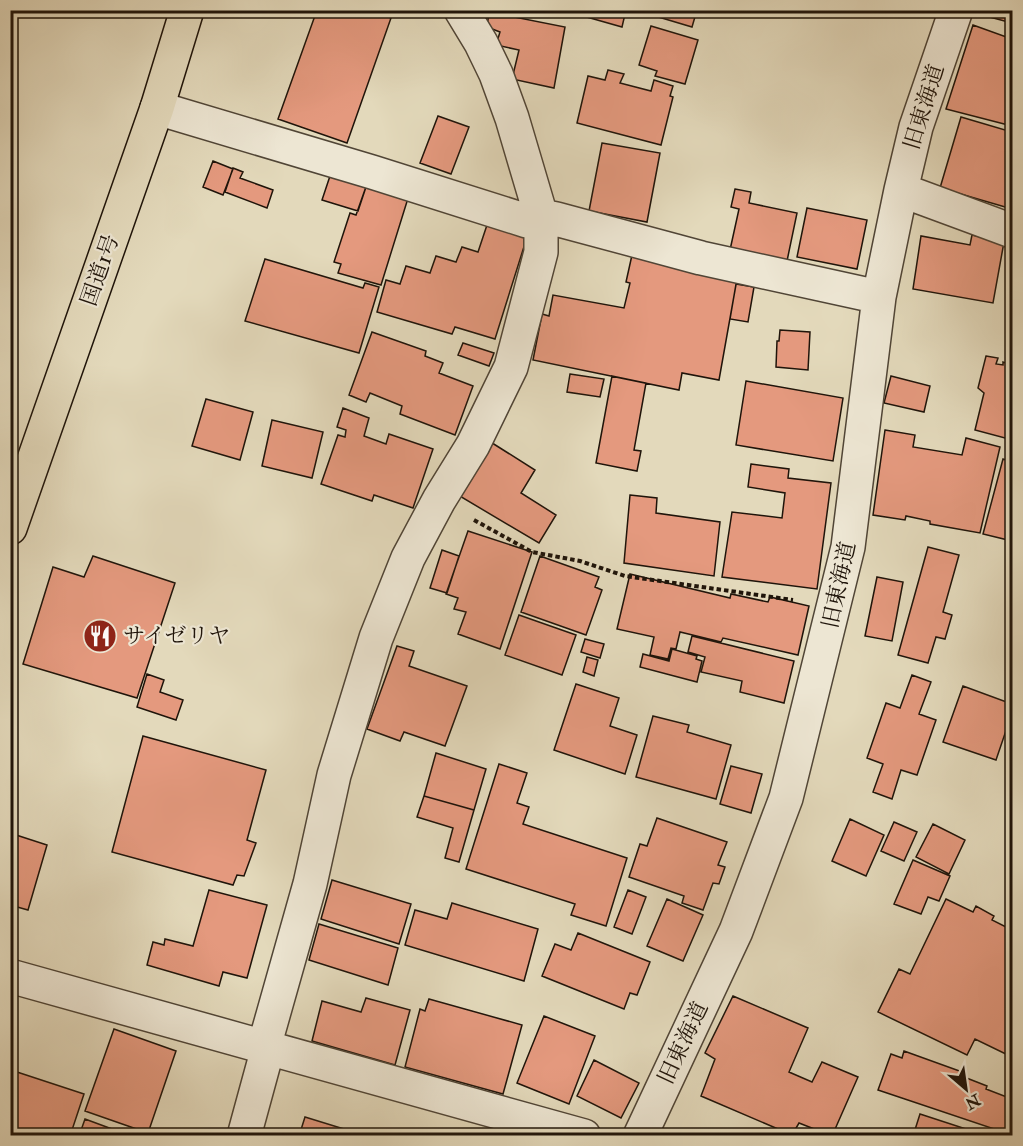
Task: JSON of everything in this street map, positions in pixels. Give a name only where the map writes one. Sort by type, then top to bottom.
[{"type":"highway","name":"国道1号","points":[[10,528],[157,108],[187,10]]},
{"type":"street","points":[[244,1136],[310,884],[334,775],[376,638],[408,558],[439,500],[473,445],[512,367],[541,252],[541,216],[512,118],[496,74],[481,42],[461,10]]},
{"type":"street","name":"旧東海道","points":[[654,1129],[736,931],[786,798],[848,548],[879,297],[901,189],[916,127],[956,10]]},
{"type":"street","points":[[157,108],[527,221],[541,216],[701,258],[879,297]]},
{"type":"street","points":[[901,189],[1012,231]]},
{"type":"street","points":[[10,976],[584,1136]]},
{"type":"path","points":[[439,500],[532,552],[580,561],[625,576],[835,606]]},
{"type":"building","points":[[317,10],[370,10],[391,18],[347,143],[278,119]]},
{"type":"building","points":[[562,10],[626,10],[622,27]]},
{"type":"building","points":[[635,10],[697,10],[692,27]]},
{"type":"building","points":[[983,10],[1012,10],[1012,23],[982,15]]},
{"type":"building","points":[[489,12],[565,27],[554,88],[512,79],[519,50],[496,45],[500,32],[487,27]]},
{"type":"building","points":[[973,25],[1012,39],[1012,126],[946,109]]},
{"type":"building","points":[[651,26],[698,40],[685,84],[655,76],[657,71],[639,65]]},
{"type":"building","points":[[608,70],[624,74],[620,83],[651,91],[654,80],[673,86],[670,96],[673,97],[661,145],[577,123],[588,76],[605,80]]},
{"type":"building","points":[[438,116],[469,127],[451,174],[420,163]]},
{"type":"building","points":[[961,117],[1012,132],[1012,209],[940,188]]},
{"type":"building","points":[[602,143],[660,153],[647,222],[589,211]]},
{"type":"building","points":[[213,161],[233,169],[223,195],[203,187]]},
{"type":"building","points":[[233,168],[243,172],[240,178],[273,190],[267,208],[225,192]]},
{"type":"building","points":[[331,173],[367,184],[358,211],[322,200]]},
{"type":"building","points":[[367,184],[409,195],[381,285],[338,273],[341,264],[334,262],[350,213],[356,215]]},
{"type":"building","points":[[735,189],[751,192],[749,203],[797,213],[787,261],[730,250],[739,209],[731,207]]},
{"type":"building","points":[[807,208],[867,220],[857,269],[797,257]]},
{"type":"building","points":[[487,225],[527,237],[495,339],[455,327],[452,334],[377,312],[386,280],[400,284],[406,266],[430,273],[436,256],[456,262],[462,247],[478,252]]},
{"type":"building","points":[[972,235],[1004,242],[993,303],[913,289],[921,236],[970,245]]},
{"type":"building","points":[[632,255],[737,279],[719,380],[682,373],[679,390],[533,360],[542,314],[549,316],[553,295],[624,308],[630,283],[626,282]]},
{"type":"building","points":[[265,259],[363,288],[365,283],[379,287],[359,353],[245,321]]},
{"type":"building","points":[[736,284],[754,287],[748,322],[730,319]]},
{"type":"building","points":[[780,330],[810,332],[808,370],[776,367],[777,341],[779,341]]},
{"type":"building","points":[[372,332],[426,351],[425,356],[443,363],[439,373],[473,386],[455,435],[400,414],[402,406],[370,393],[366,402],[349,395]]},
{"type":"building","points":[[463,343],[494,353],[489,366],[458,355]]},
{"type":"building","points":[[986,356],[998,358],[996,364],[1003,365],[1003,362],[1012,365],[1012,453],[1006,452],[1009,439],[975,430],[984,393],[978,388]]},
{"type":"building","points":[[570,374],[604,379],[600,397],[567,392]]},
{"type":"building","points":[[612,376],[646,383],[634,450],[641,451],[637,471],[596,463]]},
{"type":"building","points":[[891,376],[930,386],[924,412],[884,403]]},
{"type":"building","points":[[746,381],[843,398],[833,461],[736,445]]},
{"type":"building","points":[[206,399],[253,412],[240,460],[192,446]]},
{"type":"building","points":[[343,408],[369,418],[364,436],[386,444],[389,434],[433,449],[413,508],[374,495],[372,501],[321,484],[338,435],[345,437],[346,430],[337,427]]},
{"type":"building","points":[[272,420],[323,432],[312,478],[262,466]]},
{"type":"building","points":[[885,430],[915,435],[913,447],[962,455],[966,438],[1000,447],[980,533],[930,524],[930,521],[906,516],[905,520],[873,515]]},
{"type":"building","points":[[489,441],[535,470],[521,493],[556,515],[539,543],[458,495]]},
{"type":"building","points":[[1003,459],[1012,462],[1012,524],[1008,540],[983,534]]},
{"type":"building","points":[[751,464],[789,469],[788,478],[831,483],[817,589],[722,577],[732,512],[782,518],[785,493],[748,487]]},
{"type":"building","points":[[630,495],[657,498],[656,513],[720,522],[714,576],[624,563]]},
{"type":"building","points":[[468,531],[532,552],[500,649],[458,634],[466,612],[454,609],[458,598],[446,594]]},
{"type":"building","points":[[928,547],[959,555],[943,612],[952,615],[945,639],[936,637],[928,663],[898,655]]},
{"type":"building","points":[[442,550],[459,556],[447,593],[430,588]]},
{"type":"building","points":[[93,556],[175,583],[137,698],[23,664],[53,567],[84,577]]},
{"type":"building","points":[[540,556],[599,577],[595,587],[602,590],[586,635],[521,612]]},
{"type":"building","points":[[630,574],[730,598],[731,594],[768,602],[770,597],[809,606],[798,655],[723,638],[721,642],[680,632],[676,649],[671,648],[668,659],[650,655],[654,637],[617,629]]},
{"type":"building","points":[[877,577],[903,582],[892,641],[865,636]]},
{"type":"building","points":[[519,615],[576,635],[562,675],[505,655]]},
{"type":"building","points":[[692,636],[794,661],[784,703],[740,692],[742,681],[701,672],[705,657],[688,652]]},
{"type":"building","points":[[585,639],[604,644],[600,658],[581,652]]},
{"type":"building","points":[[397,646],[414,651],[409,666],[467,686],[445,746],[404,732],[400,741],[367,729]]},
{"type":"building","points":[[672,649],[697,656],[696,659],[702,661],[697,682],[640,667],[643,654],[669,661]]},
{"type":"building","points":[[587,657],[598,660],[594,676],[583,672]]},
{"type":"building","points":[[147,674],[164,680],[160,692],[183,700],[176,720],[137,707]]},
{"type":"building","points":[[912,675],[931,682],[919,714],[936,720],[917,775],[901,770],[892,799],[873,792],[883,764],[867,758],[886,703],[900,708]]},
{"type":"building","points":[[576,684],[619,698],[610,726],[637,735],[625,774],[554,750]]},
{"type":"building","points":[[963,686],[1012,704],[1012,713],[996,760],[943,742]]},
{"type":"building","points":[[653,716],[689,725],[687,732],[731,745],[716,799],[636,777]]},
{"type":"building","points":[[143,736],[266,770],[247,840],[256,843],[244,876],[237,875],[233,885],[112,852]]},
{"type":"building","points":[[436,753],[486,769],[474,810],[424,796]]},
{"type":"building","points":[[499,764],[527,773],[517,803],[529,807],[523,824],[627,858],[606,926],[571,915],[575,904],[466,869]]},
{"type":"building","points":[[731,766],[762,774],[751,813],[720,804]]},
{"type":"building","points":[[424,796],[474,810],[459,862],[445,858],[453,828],[417,817]]},
{"type":"building","points":[[657,818],[727,842],[718,865],[725,867],[719,884],[713,883],[703,910],[682,903],[684,896],[629,877],[640,844],[647,846]]},
{"type":"building","points":[[850,819],[884,835],[866,876],[832,861]]},
{"type":"building","points":[[894,822],[917,832],[904,861],[881,851]]},
{"type":"building","points":[[933,824],[965,840],[949,874],[916,857]]},
{"type":"building","points":[[10,833],[47,845],[28,910],[10,905]]},
{"type":"building","points":[[913,860],[950,876],[939,901],[928,897],[921,914],[894,904]]},
{"type":"building","points":[[332,880],[411,904],[399,944],[321,919]]},
{"type":"building","points":[[209,890],[267,905],[247,978],[223,972],[219,986],[147,965],[153,942],[164,945],[165,939],[193,946]]},
{"type":"building","points":[[628,890],[646,897],[632,934],[614,927]]},
{"type":"building","points":[[667,899],[703,915],[683,961],[647,946]]},
{"type":"building","points":[[946,899],[973,912],[976,906],[994,916],[992,920],[1012,930],[1012,1057],[975,1039],[967,1055],[878,1012],[899,969],[910,974]]},
{"type":"building","points":[[452,903],[538,929],[524,981],[405,945],[415,910],[447,919]]},
{"type":"building","points":[[319,924],[398,948],[388,985],[309,960]]},
{"type":"building","points":[[578,933],[650,962],[637,995],[630,993],[624,1009],[542,976],[555,944],[571,950]]},
{"type":"building","points":[[733,996],[808,1028],[789,1072],[812,1082],[822,1062],[858,1077],[832,1136],[799,1123],[792,1135],[701,1096],[715,1059],[705,1053]]},
{"type":"building","points":[[366,998],[410,1010],[395,1065],[312,1041],[322,1001],[361,1012]]},
{"type":"building","points":[[429,999],[522,1025],[503,1094],[405,1067],[420,1009],[425,1011]]},
{"type":"building","points":[[544,1016],[595,1036],[569,1104],[517,1083]]},
{"type":"building","points":[[114,1029],[176,1051],[148,1133],[85,1111]]},
{"type":"building","points":[[904,1051],[965,1073],[964,1077],[1012,1099],[1012,1135],[878,1090],[891,1054],[902,1058]]},
{"type":"building","points":[[594,1060],[639,1083],[621,1118],[577,1096]]},
{"type":"building","points":[[17,1072],[84,1094],[70,1136],[10,1136],[10,1089]]},
{"type":"building","points":[[920,1114],[966,1129],[964,1136],[913,1136]]},
{"type":"building","points":[[305,1117],[357,1133],[356,1136],[299,1136]]},
{"type":"building","points":[[85,1119],[131,1136],[79,1136]]},
{"type":"building","points":[[495,1130],[514,1136],[493,1136]]},
{"type":"place","name":"サイゼリヤ","points":[[100,636]]}]
